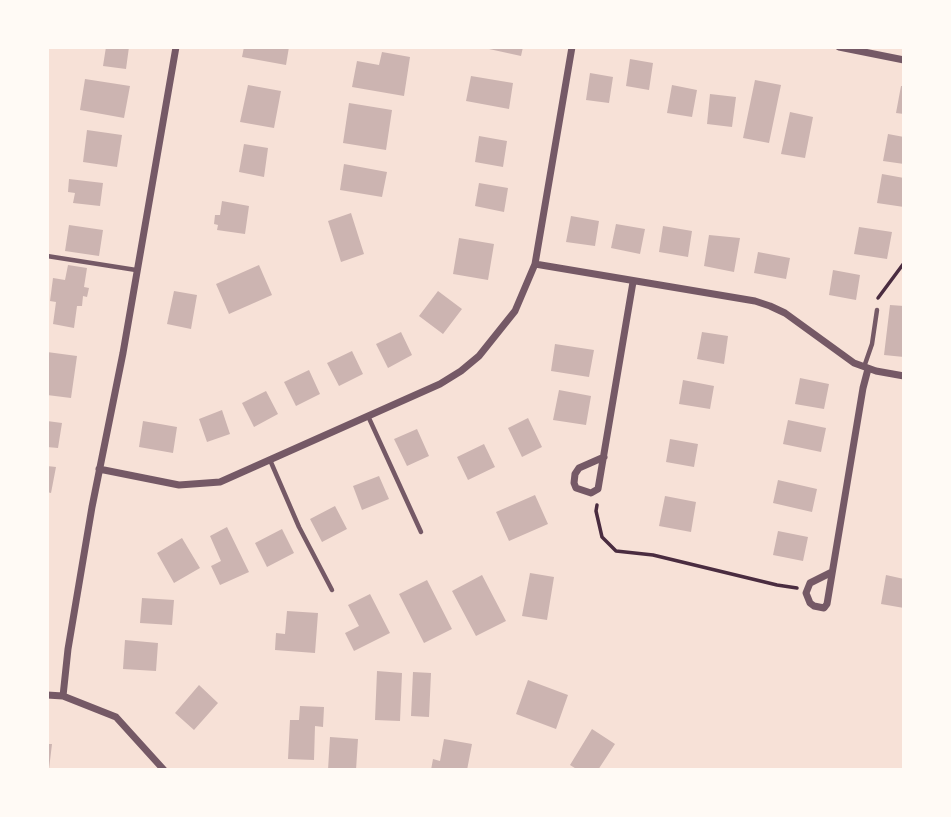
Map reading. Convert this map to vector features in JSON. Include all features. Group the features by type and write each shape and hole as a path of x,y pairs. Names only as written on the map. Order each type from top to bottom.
{"street":[{"path":"63,696 68,649 99,469 125,340 176,47"},
{"path":"99,469 160,482 193,485 220,482 440,384 478,356 515,311 535,264 572,47"},
{"path":"839,47 867,49 904,60"},
{"path":"535,264 770,306 785,313 840,355 866,368 904,376"},
{"path":"604,457 579,468 573,483 576,488 590,493 598,489 604,457 633,282"},
{"path":"832,572 810,583 807,588 810,603 814,606 824,608 827,604 866,368"},
{"path":"47,695 63,696 116,717 164,770"}],"lane":[{"path":"47,256 136,270"},
{"path":"866,368 877,310"},
{"path":"367,416 421,532"},
{"path":"270,460 299,527 332,590"}],"path":[{"path":"877,310 878,298 904,263"},
{"path":"598,489 598,524 602,537 615,551 653,555 777,585 807,588"}],"building":[{"path":"106,47 129,47 126,69 103,66"},
{"path":"244,47 289,47 286,65 242,57"},
{"path":"480,47 523,47 521,56"},
{"path":"382,52 410,57 404,96 352,87 357,61 379,65"},
{"path":"630,59 653,63 649,90 626,86"},
{"path":"590,73 613,77 609,103 586,100"},
{"path":"471,76 513,83 509,109 466,101"},
{"path":"85,79 130,86 124,118 80,110"},
{"path":"755,80 781,85 769,143 743,138"},
{"path":"248,85 281,91 274,128 240,122"},
{"path":"672,85 697,90 692,117 667,113"},
{"path":"901,86 904,86 904,114 896,113"},
{"path":"710,94 736,97 732,127 707,124"},
{"path":"349,103 392,110 386,150 343,143"},
{"path":"790,112 813,117 805,158 781,154"},
{"path":"87,130 122,135 117,167 83,162"},
{"path":"888,134 904,137 904,164 883,161"},
{"path":"479,136 507,141 503,167 475,162"},
{"path":"244,144 268,148 264,177 239,172"},
{"path":"344,164 387,172 382,197 340,190"},
{"path":"882,174 904,178 904,207 877,203"},
{"path":"69,179 103,183 100,206 73,203 75,193 68,192"},
{"path":"479,183 508,188 504,212 475,206"},
{"path":"222,201 249,206 245,234 217,230 218,225 214,224 215,215 220,215"},
{"path":"351,213 364,254 341,262 328,221"},
{"path":"571,216 599,221 595,246 566,242"},
{"path":"616,224 645,229 640,254 611,248"},
{"path":"69,225 103,230 99,256 65,251"},
{"path":"663,226 692,231 688,257 659,252"},
{"path":"859,227 892,232 887,259 854,254"},
{"path":"709,235 740,238 734,272 704,266"},
{"path":"459,238 494,244 488,280 453,274"},
{"path":"758,252 790,258 786,279 754,273"},
{"path":"68,265 87,268 84,287 89,288 87,297 83,296 82,306 77,306 74,328 53,324 56,302 50,301 53,278 65,280"},
{"path":"259,265 272,295 229,314 216,284"},
{"path":"833,270 860,275 856,300 829,295"},
{"path":"174,291 197,295 191,329 167,324"},
{"path":"438,291 462,309 443,334 419,316"},
{"path":"890,305 904,306 904,357 884,355"},
{"path":"401,332 412,355 388,368 376,344"},
{"path":"702,332 728,336 724,364 697,359"},
{"path":"555,344 594,350 589,377 551,371"},
{"path":"352,351 363,374 339,386 327,363"},
{"path":"47,352 77,356 71,398 47,395"},
{"path":"309,370 320,394 296,406 284,382"},
{"path":"800,378 829,384 824,409 795,404"},
{"path":"683,380 714,386 710,409 679,404"},
{"path":"559,390 591,396 586,425 553,420"},
{"path":"266,391 278,414 254,427 242,403"},
{"path":"222,410 230,434 207,442 199,419"},
{"path":"528,418 542,447 522,457 508,428"},
{"path":"788,420 826,428 821,452 783,444"},
{"path":"47,421 62,423 58,448 47,447"},
{"path":"143,421 177,427 173,453 139,447"},
{"path":"417,429 429,456 407,466 394,439"},
{"path":"670,439 698,444 694,467 666,462"},
{"path":"484,444 495,467 468,480 457,457"},
{"path":"47,466 56,467 51,493 47,492"},
{"path":"379,476 389,499 362,510 353,486"},
{"path":"778,480 817,489 812,512 773,503"},
{"path":"535,495 548,524 509,541 496,512"},
{"path":"665,496 696,502 691,532 659,526"},
{"path":"335,506 347,529 322,542 310,519"},
{"path":"227,527 249,572 220,585 211,566 221,561 210,536"},
{"path":"282,529 294,553 267,567 255,543"},
{"path":"778,531 808,537 803,561 773,555"},
{"path":"182,538 200,568 174,583 157,553"},
{"path":"530,573 554,577 547,620 522,616"},
{"path":"482,575 506,621 476,636 452,591"},
{"path":"886,575 904,579 904,608 881,604"},
{"path":"427,580 452,629 424,643 399,594"},
{"path":"370,594 390,633 354,651 345,633 359,626 348,605"},
{"path":"142,598 174,600 172,625 140,623"},
{"path":"287,611 318,613 315,653 275,650 276,633 285,634"},
{"path":"125,640 158,643 156,671 123,669"},
{"path":"377,671 402,673 400,721 375,720"},
{"path":"413,672 431,673 429,717 411,716"},
{"path":"528,680 568,695 556,729 516,714"},
{"path":"199,685 218,703 194,730 175,713"},
{"path":"300,706 324,707 323,727 315,726 314,760 288,759 290,720 299,720"},
{"path":"592,729 615,744 598,770 578,770 570,765"},
{"path":"330,737 358,739 356,770 328,770"},
{"path":"444,739 472,744 467,770 431,770 433,759 440,761"},
{"path":"47,744 52,744 49,769 47,769"}]}
